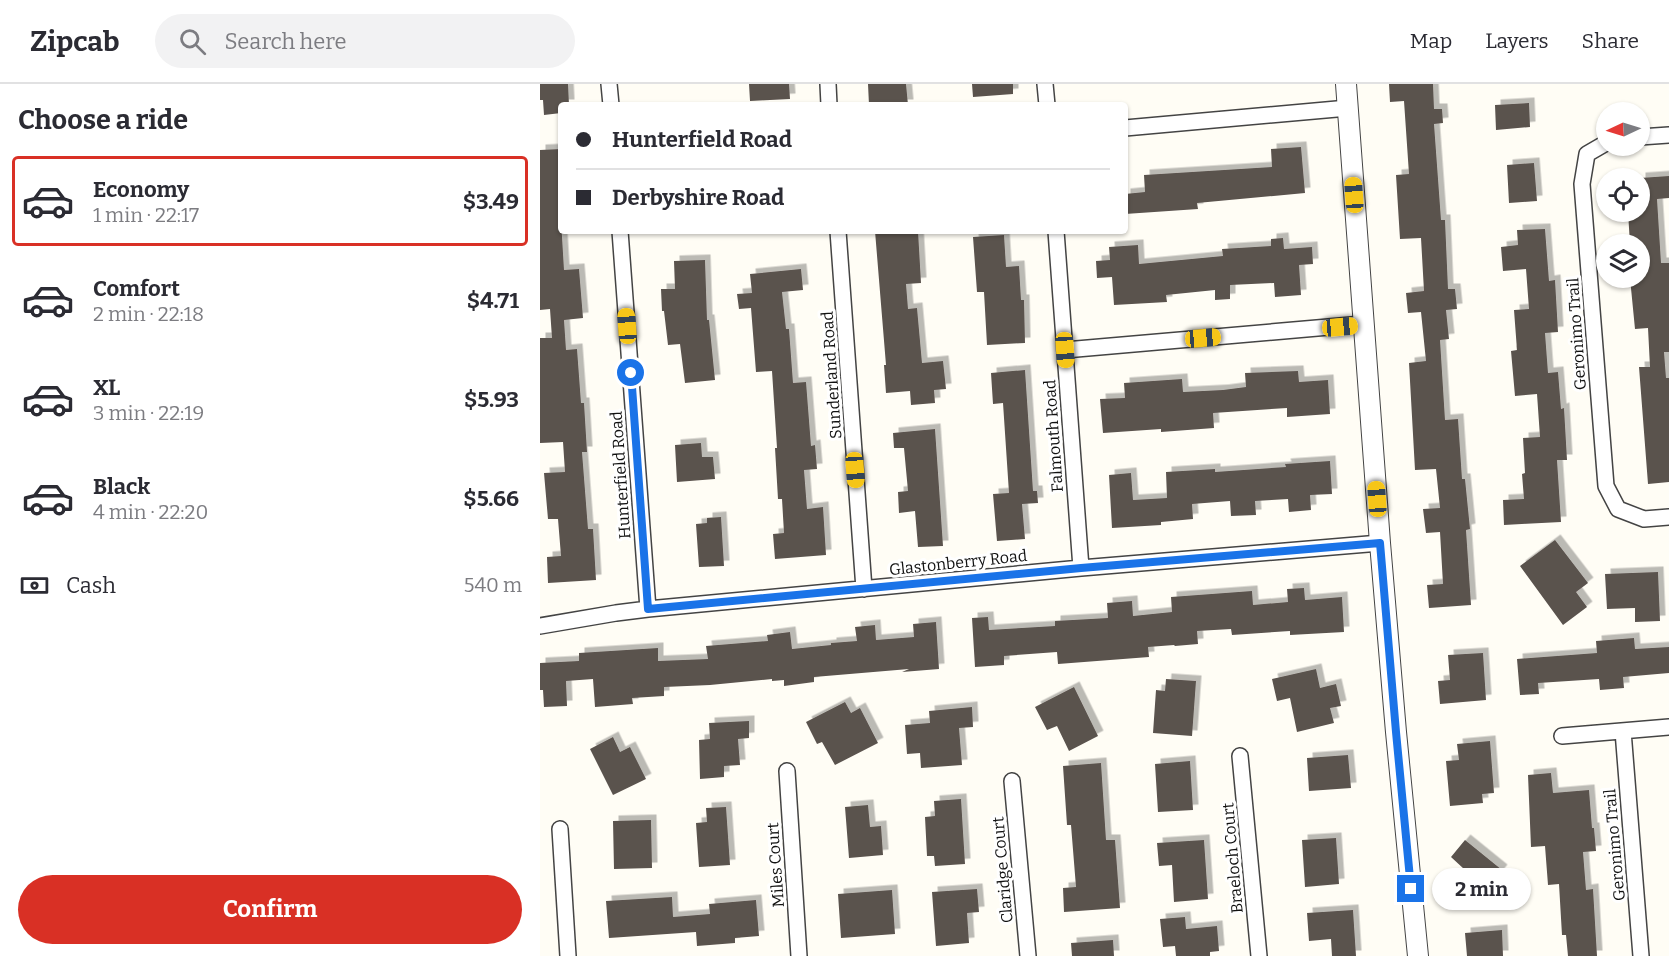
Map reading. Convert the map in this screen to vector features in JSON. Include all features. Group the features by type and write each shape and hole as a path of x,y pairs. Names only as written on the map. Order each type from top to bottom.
{"street":[{"path":"609,84 611,102"},
{"path":"828,84 830,102"},
{"path":"1045,84 1047,102"},
{"path":"1346,84 1380,543 1418,956"},
{"path":"1128,128 1348,108"},
{"path":"1650,136 1669,135"},
{"name":"Geronimo Trail","path":"1596,149 1587,154 1582,184 1606,486 1618,509 1644,519 1669,517"},
{"name":"Hunterfield Road","path":"620,234 648,609"},
{"name":"Sunderland Road","path":"838,234 864,589"},
{"name":"Falmouth Road","path":"1056,234 1081,568"},
{"path":"1065,350 1363,324"},
{"name":"Glastonberry Road","path":"540,626 648,609 1081,568 1380,543"},
{"path":"1562,736 1669,727"},
{"name":"Geronimo Trail","path":"1623,731 1641,956"},
{"name":"Braeloch Court","path":"1240,756 1259,956"},
{"name":"Miles Court","path":"787,771 799,956"},
{"name":"Claridge Court","path":"1012,781 1028,956"},
{"path":"560,829 568,956"}],"building":[{"path":"540,84 568,84 569,102 558,102 558,113 544,115 543,100 540,100"},
{"path":"749,84 789,84 790,99 750,101"},
{"path":"868,84 906,84 908,102 869,102"},
{"path":"972,84 1013,84 1013,94 973,97"},
{"path":"1389,84 1433,84 1434,109 1442,109 1443,123 1434,124 1441,220 1445,220 1448,289 1455,289 1457,309 1446,310 1449,339 1440,340 1445,420 1458,419 1462,479 1465,479 1470,529 1466,530 1471,605 1429,608 1427,585 1443,584 1440,532 1426,533 1423,509 1440,508 1436,469 1415,470 1409,363 1426,361 1421,312 1408,313 1406,293 1424,291 1421,238 1400,239 1396,175 1409,174 1404,101 1390,102"},
{"path":"1529,103 1530,127 1496,130 1495,105"},
{"path":"1301,147 1305,193 1197,203 1198,209 1128,214 1128,194 1145,192 1144,175 1272,167 1271,149"},
{"path":"558,149 558,234 562,234 564,270 579,269 583,318 564,320 566,350 577,349 581,403 584,403 587,452 582,452 588,529 593,529 596,580 548,583 547,557 561,556 558,519 548,519 544,473 565,472 563,442 540,443 540,338 552,338 550,309 540,310 540,150"},
{"path":"1534,163 1537,201 1509,203 1507,165"},
{"path":"1669,176 1669,198 1657,199 1661,263 1669,263 1669,352 1664,352 1666,378 1669,378 1669,482 1648,484 1639,367 1650,367 1648,328 1635,329 1631,288 1650,288 1650,234 1629,234 1629,222 1650,222 1650,177"},
{"path":"1545,229 1549,281 1555,280 1558,332 1545,333 1548,373 1558,372 1561,409 1564,408 1567,460 1557,460 1561,522 1504,525 1503,500 1524,499 1523,438 1540,437 1537,394 1515,396 1511,351 1517,350 1514,310 1529,309 1526,269 1503,271 1501,247 1518,245 1517,230"},
{"path":"875,234 918,234 921,283 906,284 908,309 917,308 922,363 943,361 946,389 934,390 935,403 911,405 910,391 886,393 884,365 886,365"},
{"path":"1004,235 1006,267 1019,266 1021,300 1024,300 1025,343 987,345 984,292 977,292 973,237"},
{"path":"1283,238 1284,249 1312,247 1313,264 1299,265 1301,295 1275,297 1274,283 1230,285 1230,299 1215,300 1215,290 1166,295 1167,302 1114,305 1112,277 1097,278 1096,261 1110,260 1109,247 1138,245 1139,264 1223,256 1222,249 1271,246 1271,239"},
{"path":"705,260 707,320 709,320 715,380 685,383 680,344 668,345 661,289 675,289 674,261"},
{"path":"801,269 803,290 782,292 786,329 789,329 793,383 806,382 811,446 815,445 817,469 804,470 807,509 823,507 826,555 775,559 773,534 784,533 782,499 778,499 772,371 756,372 751,308 739,309 737,294 752,293 750,274"},
{"path":"1025,370 1033,491 1037,491 1038,503 1022,504 1025,539 997,541 993,494 1009,493 1003,403 993,404 991,373"},
{"path":"1298,371 1299,382 1328,380 1330,414 1287,417 1287,408 1213,413 1214,428 1103,433 1100,399 1125,398 1124,383 1182,379 1183,392 1223,390 1246,387 1245,373"},
{"path":"935,429 943,546 918,547 915,511 899,513 898,492 908,491 904,448 894,448 893,433"},
{"path":"701,443 702,457 713,457 715,479 677,482 675,445"},
{"path":"1330,461 1332,494 1310,495 1311,510 1289,512 1288,499 1255,501 1256,515 1231,516 1230,501 1192,504 1193,519 1161,522 1161,525 1112,528 1109,475 1131,473 1133,500 1167,498 1166,472 1215,469 1215,472"},
{"path":"721,517 724,566 699,567 696,524 707,523 707,518"},
{"path":"1555,540 1588,583 1576,592 1587,607 1563,625 1520,566"},
{"path":"1658,572 1660,621 1635,622 1635,608 1607,609 1605,574"},
{"path":"1304,588 1305,600 1342,597 1344,632 1290,635 1290,631 1232,635 1231,629 1197,631 1198,644 1148,647 1149,657 1058,664 1057,652 1004,656 1004,665 975,667 972,618 988,617 989,630 1055,626 1055,621 1108,618 1107,603 1132,601 1133,616 1172,612 1171,597 1252,591 1253,605 1288,602 1287,589"},
{"path":"936,622 939,669 902,672 909,669 814,677 814,682 784,686 784,680 772,681 772,679 664,687 664,696 632,698 633,704 595,707 593,679 566,681 567,706 544,707 543,690 540,690 540,663 579,661 579,653 658,648 658,661 708,659 706,646 768,641 767,635 790,632 792,649 857,641 855,627 875,625 876,640 914,637 913,624"},
{"path":"1634,638 1635,649 1669,647 1669,673 1623,677 1624,688 1600,690 1599,679 1538,683 1539,694 1520,695 1517,659 1597,653 1596,641"},
{"path":"1483,653 1486,700 1440,704 1438,681 1450,680 1448,655"},
{"path":"1316,669 1320,688 1336,684 1341,706 1330,708 1334,723 1297,732 1290,698 1277,701 1272,679"},
{"path":"1166,679 1196,681 1192,736 1153,733 1156,690 1165,691"},
{"path":"1074,687 1098,736 1069,751 1057,726 1047,730 1035,707"},
{"path":"845,702 851,713 860,708 878,743 835,765 822,742 817,744 806,722"},
{"path":"972,707 973,727 959,728 962,765 921,768 920,753 907,754 905,725 930,723 929,711"},
{"path":"749,721 749,738 738,739 740,765 724,766 724,777 700,779 699,740 710,739 709,723"},
{"path":"613,737 620,752 630,747 646,779 613,795 590,749"},
{"path":"1490,741 1494,793 1482,794 1483,803 1450,806 1446,761 1459,760 1457,744"},
{"path":"1348,755 1351,788 1309,791 1307,758"},
{"path":"1190,761 1193,810 1158,812 1155,764"},
{"path":"1101,763 1106,840 1115,840 1120,908 1064,912 1063,888 1076,887 1071,825 1067,825 1063,766"},
{"path":"1551,773 1553,793 1589,790 1596,851 1583,852 1586,890 1593,889 1597,956 1568,956 1566,935 1562,935 1559,884 1548,885 1545,846 1531,847 1528,775"},
{"path":"961,799 965,864 935,866 934,856 927,856 925,817 935,816 934,801"},
{"path":"868,805 870,827 881,826 883,855 849,858 845,807"},
{"path":"726,807 730,865 699,867 696,823 707,822 706,808"},
{"path":"651,820 652,868 614,869 613,821"},
{"path":"1336,838 1339,884 1305,887 1302,840"},
{"path":"1204,840 1208,899 1174,902 1172,865 1159,866 1157,843"},
{"path":"1465,840 1502,870 1477,900 1454,881 1464,869 1451,857"},
{"path":"977,889 979,912 967,913 969,943 936,946 932,892"},
{"path":"892,890 895,934 841,938 838,894"},
{"path":"672,897 673,917 710,914 709,904 756,900 759,936 735,938 735,943 697,946 696,932 609,938 606,901"},
{"path":"1353,910 1356,956 1332,956 1331,939 1309,941 1307,913"},
{"path":"1185,917 1186,929 1217,926 1219,951 1210,952 1210,956 1176,956 1175,946 1163,947 1160,919"},
{"path":"1502,930 1503,956 1467,956 1465,933"},
{"path":"1113,940 1114,956 1072,956 1071,943"}],"route":[{"path":"631,373 648,609 1081,568 1380,543 1411,889"}]}
